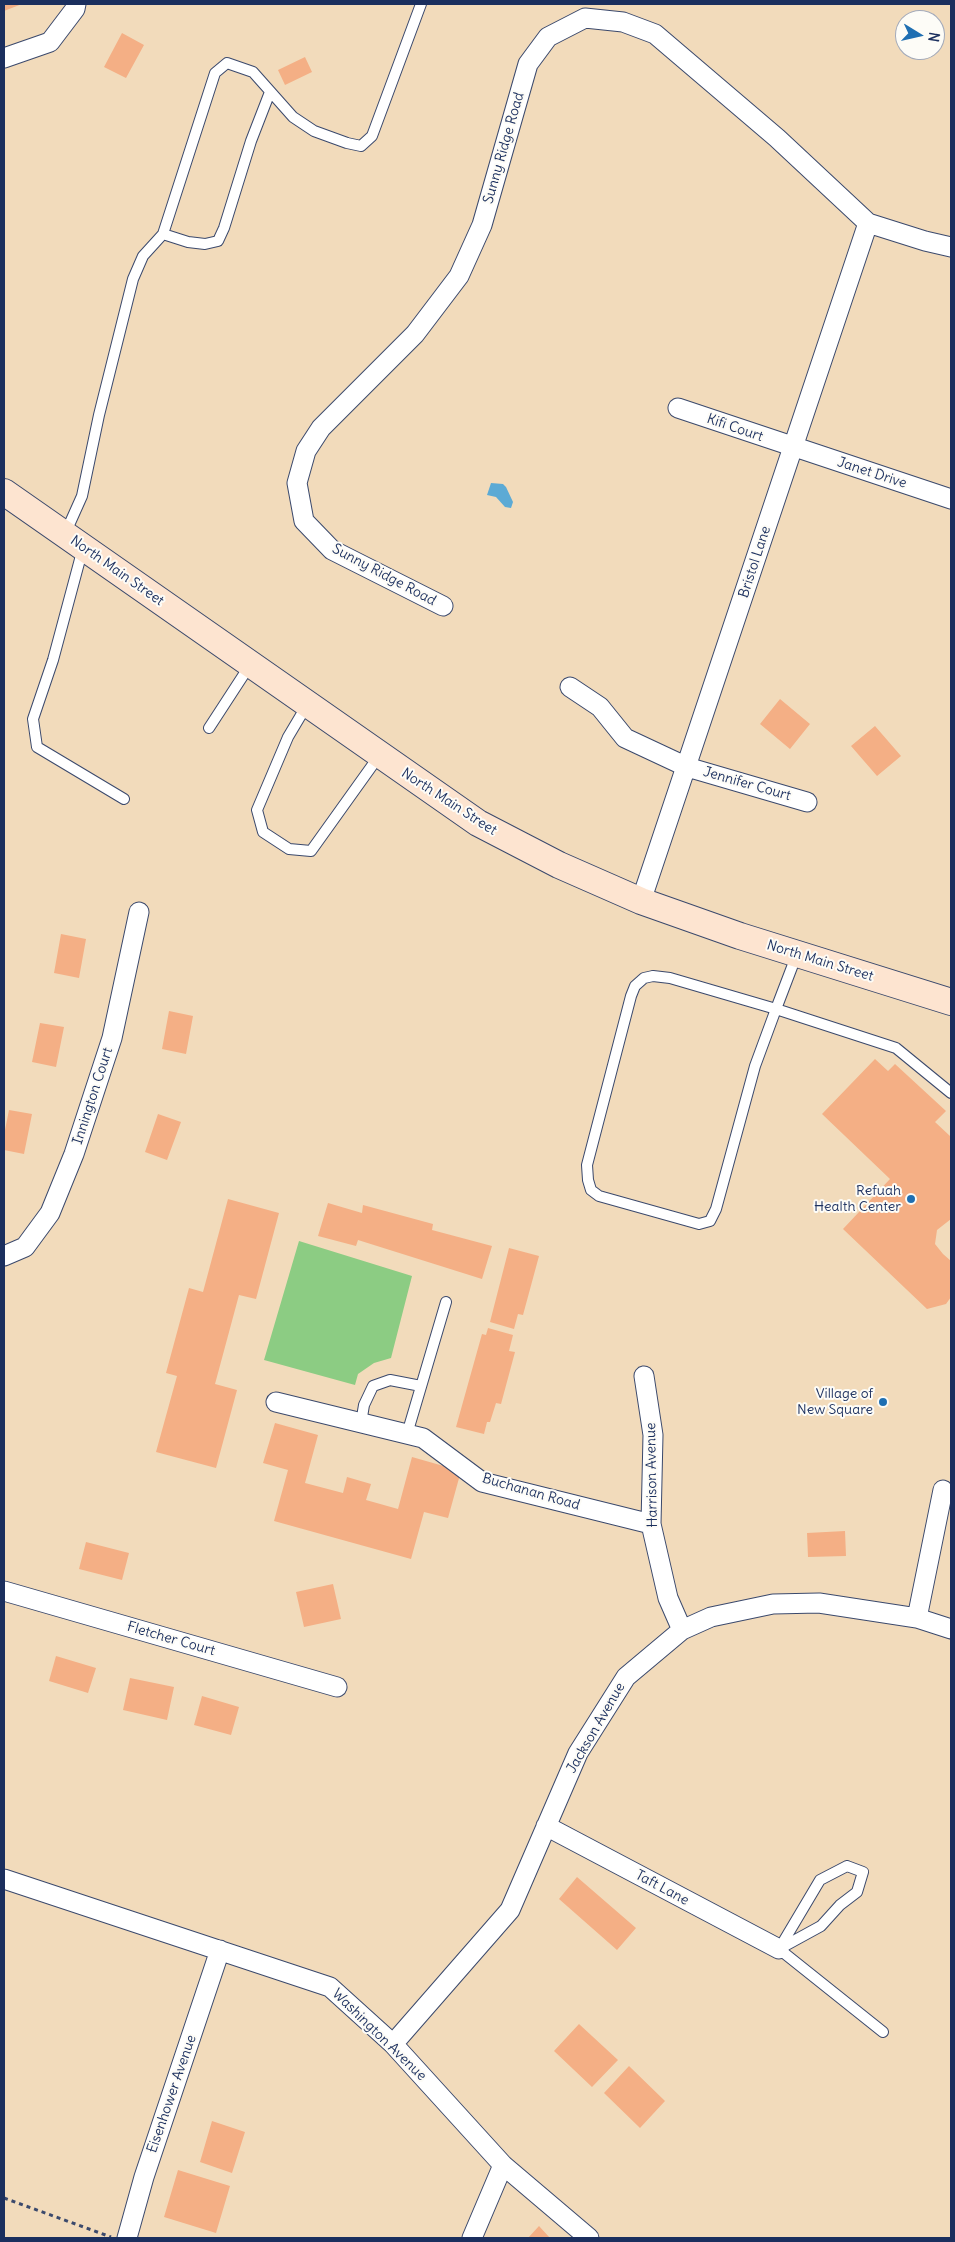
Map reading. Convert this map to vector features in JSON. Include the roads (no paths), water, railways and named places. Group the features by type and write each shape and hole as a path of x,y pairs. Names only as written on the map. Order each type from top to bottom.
{"main road":[{"name":"North Main Street","path":"4,492 478,824 559,865 641,901 797,954 951,1002"}],"street":[{"path":"4,58 50,42 76,4"},
{"name":"Sunny Ridge Road","path":"443,606 332,550 304,521 297,484 306,451 321,428 415,334 459,276 482,225 528,64 548,37 585,18 623,22 655,34 777,138 868,223 924,241 951,247"},
{"name":"Bristol Lane","path":"641,901 868,223"},
{"name":"Kifi Court","path":"678,408 793,448"},
{"name":"Janet Drive","path":"793,448 951,499"},
{"name":"Jennifer Court","path":"570,687 600,707 625,738 687,767 807,802"},
{"name":"Innington Court","path":"4,1256 25,1247 50,1213 74,1154 112,1038 139,912"},
{"name":"Harrison Avenue","path":"644,1376 654,1435 650,1524 668,1598 682,1630"},
{"name":"Buchanan Road","path":"276,1402 423,1438 482,1482 650,1524"},
{"path":"917,1618 943,1490"},
{"name":"Fletcher Court","path":"4,1591 337,1687"},
{"name":"Jackson Avenue","path":"393,2044 510,1910 578,1753 626,1676 682,1630 711,1617 773,1604 819,1603 917,1618 951,1629"},
{"name":"Taft Lane","path":"546,1826 779,1949"},
{"name":"Washington Avenue","path":"4,1879 330,1986 393,2044 504,2165 589,2238"},
{"name":"Eisenhower Avenue","path":"125,2238 220,1950"},
{"path":"472,2238 504,2165"}],"lane":[{"path":"124,799 37,747 33,719 53,660 82,496 99,415 133,279 143,256 164,234 215,73 226,64 253,72 293,117 314,131 346,143 362,146 372,136 421,4"},
{"path":"164,234 188,242 205,244 218,241 224,228 251,141 270,92"},
{"path":"209,728 250,665"},
{"path":"307,705 288,736 257,810 263,832 289,849 312,851 379,756"},
{"path":"797,954 776,1009 755,1066 716,1209 710,1221 699,1224 599,1196 591,1190 587,1165 635,986 644,978 654,976 670,978 776,1009 896,1048 951,1093"},
{"path":"407,1434 446,1302"},
{"path":"361,1423 364,1405 373,1386 390,1380 421,1386"},
{"path":"847,1866 863,1872 857,1892 840,1905 821,1926 779,1949 820,1880 847,1866"},
{"path":"779,1949 883,2032"}],"water":[{"path":"491,483 503,484 506,487 513,502 511,508 505,507 496,497 487,495"}],"place":[{"name":"Refuah Health Center","path":"911,1199"},
{"name":"Village of New Square","path":"883,1402"}]}
